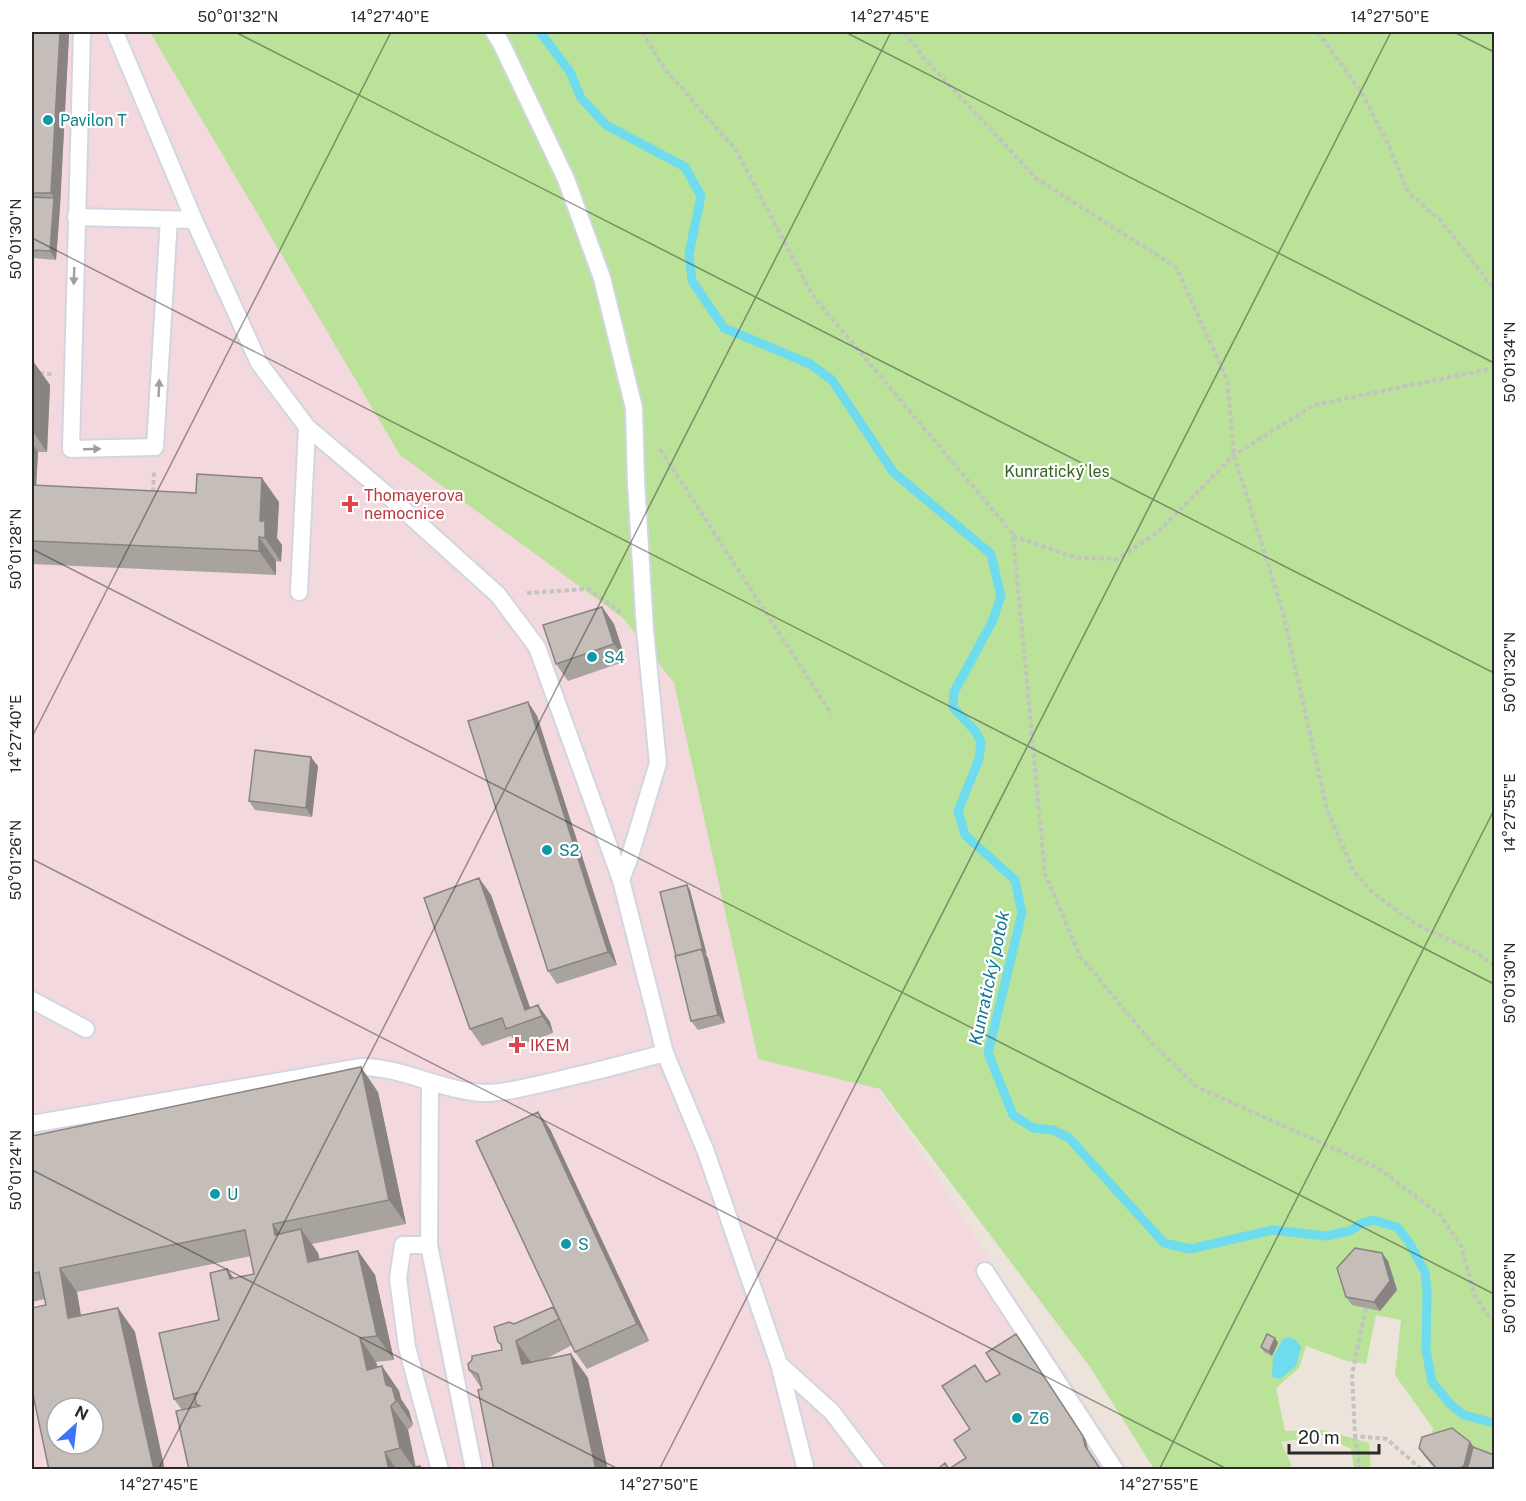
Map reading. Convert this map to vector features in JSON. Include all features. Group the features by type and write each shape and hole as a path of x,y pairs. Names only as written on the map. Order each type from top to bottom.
{"lane":[{"path":"82,32 70,449 155,447 169,219"},
{"path":"115,32 194,220 259,363 307,427 385,493 498,595 537,647 621,880 665,1053 706,1152 779,1364 806,1470"},
{"path":"494,32 566,179 602,278 634,408 645,630 658,763 621,880"},
{"path":"76,217 194,220"},
{"path":"299,592 307,427"},
{"path":"32,1000 86,1029"},
{"path":"32,1124 361,1067 379,1067 430,1082 473,1091 507,1091 611,1068 665,1053"},
{"path":"430,1082 429,1245 474,1470"},
{"path":"429,1245 403,1245 398,1278 407,1347 440,1470"},
{"path":"984,1272 1115,1470"},
{"path":"779,1364 832,1412 876,1470"}],"path":[{"path":"642,32 664,68 736,150 813,296 1014,536 1077,558 1117,559 1158,532 1234,455 1314,405 1494,368"},
{"path":"905,32 923,57 1037,179 1176,267 1227,379 1234,455 1282,609 1327,810 1354,872 1373,893 1418,925 1476,952 1494,966"},
{"path":"1318,32 1362,93 1388,142 1408,192 1442,222 1494,289"},
{"path":"155,447 152,492 163,493"},
{"path":"659,447 832,716"},
{"path":"1014,536 1045,874 1080,956 1151,1042 1197,1087 1380,1169 1441,1216 1461,1246 1475,1296 1494,1321"},
{"path":"498,595 589,589 645,630"},
{"path":"1360,1470 1352,1374 1366,1308"},
{"path":"1356,1436 1388,1439 1422,1470"}],"shaded area":[{"path":"32,32 501,32 863,1066 1128,1469 32,1469"}],"green space":[{"name":"Kunratický les","path":"150,32 1494,32 1494,1458 1428,1446 1433,1428 1395,1375 1401,1320 1376,1315 1366,1364 1347,1361 1306,1346 1299,1368 1276,1388 1285,1431 1324,1430 1369,1443 1371,1469 1354,1469 1351,1449 1322,1435 1281,1442 1293,1469 1154,1469 1090,1367 880,1089 758,1059 674,683 624,619 400,455"}],"water":[{"path":"1288,1337 1296,1340 1301,1347 1296,1366 1280,1379 1272,1377 1273,1358 1282,1340"}],"building":[{"name":"Pavilon T","path":"32,32 60,32 51,193 32,193"},
{"path":"32,197 54,198 50,251 32,250"},
{"path":"197,474 262,478 260,521 265,521 265,538 259,537 259,551 32,541 32,485 196,493"},
{"path":"602,607 614,644 556,664 543,625"},
{"name":"S2","path":"528,702 608,952 548,971 468,721"},
{"path":"255,750 311,757 306,808 249,801"},
{"path":"479,878 525,1010 538,1005 542,1016 506,1029 502,1018 470,1029 424,898"},
{"path":"687,885 703,950 676,956 660,892"},
{"path":"702,949 718,1015 691,1021 675,956"},
{"path":"361,1067 389,1200 273,1224 275,1235 301,1229 308,1262 358,1251 377,1336 360,1338 367,1370 382,1366 386,1385 392,1387 396,1401 391,1406 400,1448 385,1452 389,1470 189,1470 176,1411 200,1406 196,1404 197,1393 174,1399 159,1333 219,1320 210,1273 227,1269 230,1279 254,1274 245,1230 60,1268 68,1318 118,1308 154,1470 49,1470 46,1456 105,1456 105,1396 45,1396 45,1451 32,1390 32,1308 46,1305 39,1272 32,1274 32,1136"},
{"name":"S","path":"538,1112 637,1324 575,1352 476,1141"},
{"path":"1355,1248 1382,1253 1390,1281 1374,1302 1346,1297 1337,1268"},
{"path":"553,1307 559,1319 516,1341 522,1364 571,1354 596,1470 494,1470 478,1390 482,1389 478,1374 469,1370 468,1364 472,1356 502,1350 494,1327 509,1322 514,1324"},
{"name":"Z6","path":"1016,1334 1083,1436 1085,1446 1101,1470 936,1470 945,1463 949,1469 966,1458 954,1440 970,1429 942,1386 975,1365 986,1382 1000,1374 986,1353"},
{"path":"1267,1334 1275,1338 1269,1352 1261,1347"},
{"path":"1452,1428 1470,1442 1464,1466 1456,1470 1438,1470 1419,1448 1422,1437"},
{"path":"1473,1447 1494,1455 1494,1470 1467,1470"},
{"path":"420,1466 421,1470 402,1470"}],"waterway":[{"name":"Kunratický potok","path":"540,32 570,72 581,98 606,125 685,167 701,196 689,254 692,281 724,328 810,364 832,380 893,472 991,554 1001,596 992,622 954,692 953,707 975,731 981,742 979,759 958,811 965,835 1015,880 1022,913 988,1053 1013,1115 1033,1128 1053,1130 1069,1138 1164,1243 1190,1249 1273,1230 1325,1236 1350,1231 1362,1223 1373,1220 1397,1227 1409,1242 1425,1272 1426,1350 1432,1382 1451,1405 1464,1415 1494,1421"}],"place":[{"name":"Pavilon T","path":"48,120"},
{"name":"Thomayerova nemocnice","path":"350,504"},
{"name":"S4","path":"592,657"},
{"name":"S2","path":"547,850"},
{"name":"IKEM","path":"517,1045"},
{"name":"U","path":"215,1194"},
{"name":"S","path":"566,1244"},
{"name":"Z6","path":"1017,1418"}]}
